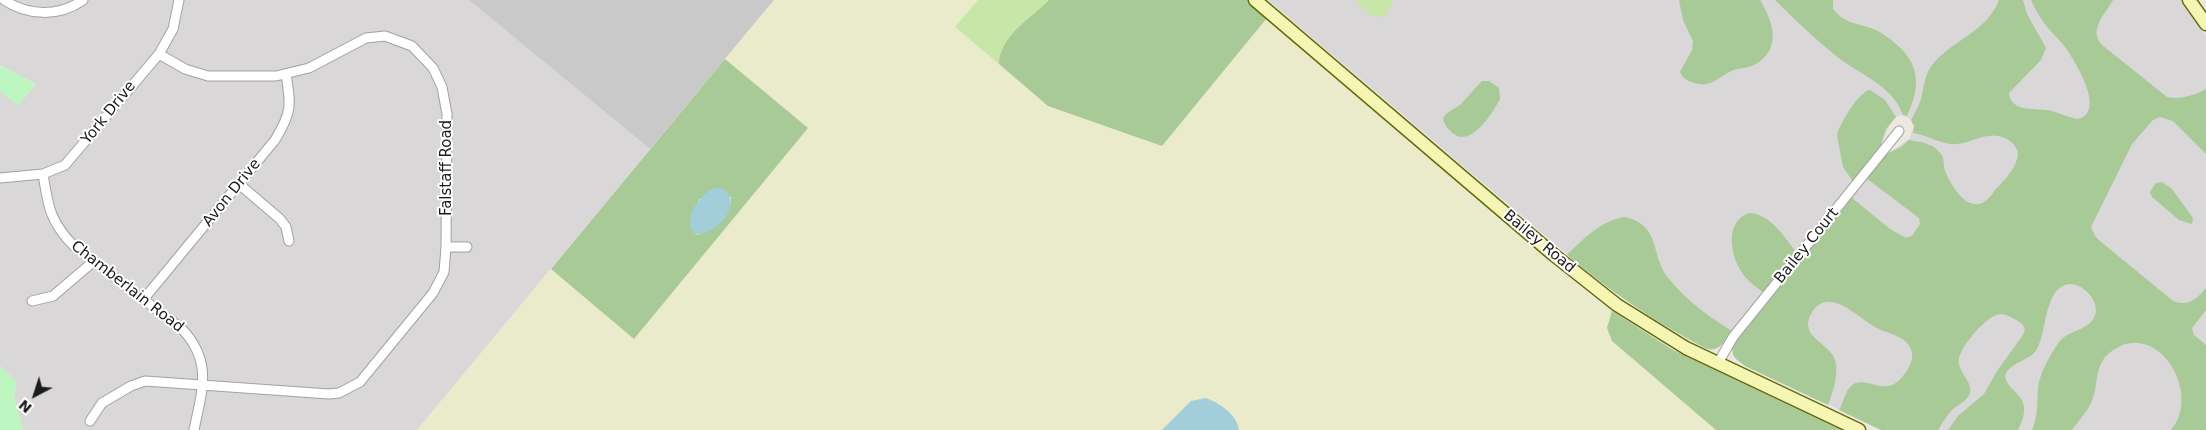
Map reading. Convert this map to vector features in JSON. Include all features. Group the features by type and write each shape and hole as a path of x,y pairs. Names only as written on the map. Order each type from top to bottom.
{"main road":[{"name":"Bailey Road","path":"1255,0 1592,287 1652,328 1718,363 1859,430"},
{"path":"2189,0 2206,24"}],"street":[{"path":"4,0 16,6 46,13 67,9 83,0"},
{"name":"York Drive","path":"0,178 43,174 65,165 73,158 159,54 173,29 179,0"},
{"name":"Falstaff Road","path":"90,421 102,403 131,386 145,381 329,394 351,388 360,382 433,294 444,272 446,247 447,114 442,87 426,59 412,46 403,41 385,36 377,36 354,43 309,68 286,74 265,76 208,76 185,70 159,54"},
{"name":"Avon Drive","path":"143,300 275,140 288,117 291,104 286,74"},
{"name":"Bailey Court","path":"1718,363 1733,337 1899,131"},
{"name":"Chamberlain Road","path":"43,174 49,210 54,221 68,240 182,329 191,339 200,356 203,368 203,384 194,430"},
{"path":"239,184 280,219 286,228 289,242"},
{"path":"446,247 467,247"},
{"path":"32,301 53,296 94,261"}],"shaded area":[{"path":"0,0 469,0 650,149 417,430 23,430 14,396 17,382 0,366 0,91 18,105 36,84 0,65"},
{"path":"469,0 774,0 650,149"},
{"path":"1268,0 2181,0 2206,35 2206,430 1881,430 1737,360 1733,355 1733,346 1883,157 1909,139 1914,126 1911,120 1905,116 1900,115 1891,121 1880,148 1722,344 1717,349 1711,350 1659,323 1595,278"}],"green space":[{"path":"774,0 978,0 956,27 1048,105 1271,13 1346,76 1341,83 1566,275 1604,306 1654,339 1763,430 417,430 551,269 634,338 808,128 725,59"},
{"path":"978,0 1049,0 1003,47 999,64 955,27"},
{"path":"1049,0 1255,0 1271,13 1162,146 1048,106 999,64 1005,44 1011,36"},
{"path":"1356,0 1393,0 1386,14 1382,17 1376,17 1366,11"},
{"path":"1679,0 1760,0 1769,17 1773,34 1769,51 1756,64 1734,70 1710,83 1698,84 1687,80 1680,72 1692,50 1693,41 1683,20"},
{"path":"1775,0 1833,0 1833,9 1842,18 1876,30 1896,44 1910,60 1916,77 1914,96 1907,116 1903,115 1891,95 1874,81 1835,55"},
{"path":"1999,0 2023,0 2027,14 2046,48 2041,60 2009,93 2014,104 2020,107 2052,111 2078,119 2086,114 2090,107 2086,86 2075,63 2062,43 2044,24 2031,0 2113,0 2097,28 2098,39 2102,45 2167,97 2187,96 2206,89 2206,154 2173,121 2160,117 2153,120 2132,144 2091,227 2095,236 2100,241 2173,301 2183,303 2192,301 2206,288 2206,310 2192,328 2194,335 2206,345 2206,430 2171,430 2180,414 2182,396 2178,378 2169,362 2157,350 2141,343 2125,344 2107,355 2103,360 2100,365 2095,392 2091,402 2072,430 2032,430 2036,415 2039,383 2049,358 2064,337 2091,322 2096,311 2092,297 2083,288 2072,284 2061,287 2055,293 2047,311 2037,349 2030,356 2008,370 2005,375 2007,382 2023,402 2023,418 2018,430 1948,430 1958,416 1984,394 1997,371 2023,335 2025,329 2022,324 2006,315 2000,314 1989,319 1976,332 1961,352 1959,363 1969,384 1970,393 1965,401 1951,411 1938,430 1881,430 1839,410 1849,388 1857,383 1863,382 1889,386 1896,383 1908,368 1912,355 1909,346 1903,339 1875,327 1843,306 1826,302 1818,306 1811,314 1808,322 1812,334 1832,354 1835,360 1836,377 1828,405 1747,367 1734,356 1732,350 1735,341 1851,197 1890,229 1906,238 1912,236 1920,224 1919,218 1866,178 1884,155 1901,147 1909,140 1934,147 1942,155 1945,171 1954,188 1963,198 1973,204 1979,204 1986,200 2010,173 2018,154 2017,149 2007,139 1992,135 1965,143 1950,144 1913,133 1914,126 1911,120 1919,104 1929,69 1949,49 1987,20"},
{"path":"725,59 808,128 634,339 551,269","holes":["731,197 731,204 721,222 710,230 697,235 691,223 699,199"]},
{"path":"0,65 36,84 18,106 0,91"},
{"path":"1482,81 1489,81 1499,88 1500,99 1487,119 1475,132 1461,137 1454,134 1444,123 1443,118 1447,113 1460,105"},
{"path":"1870,90 1885,100 1896,117 1886,129 1879,150 1854,183 1843,167 1837,135 1845,117 1855,102 1860,96"},
{"path":"2162,182 2172,189 2193,218 2192,224 2179,220 2152,197 2150,192 2156,183"},
{"path":"1749,213 1764,217 1776,227 1797,253 1764,293 1743,274 1737,264 1732,247 1733,230 1736,223 1741,217"},
{"path":"1624,217 1636,221 1650,234 1663,270 1676,287 1698,308 1732,331 1721,345 1714,349 1705,348 1668,328 1616,293 1567,255 1600,227 1608,222"},
{"path":"1612,311 1673,350 1841,430 1716,430 1612,341 1607,328"},
{"path":"0,366 17,382 14,396 23,430 0,430"}],"water":[{"path":"714,188 721,188 728,194 731,202 729,209 719,224 711,230 695,234 691,228 691,215 703,196"},
{"path":"1206,398 1222,406 1231,414 1238,424 1239,430 1162,430 1191,401"}]}
